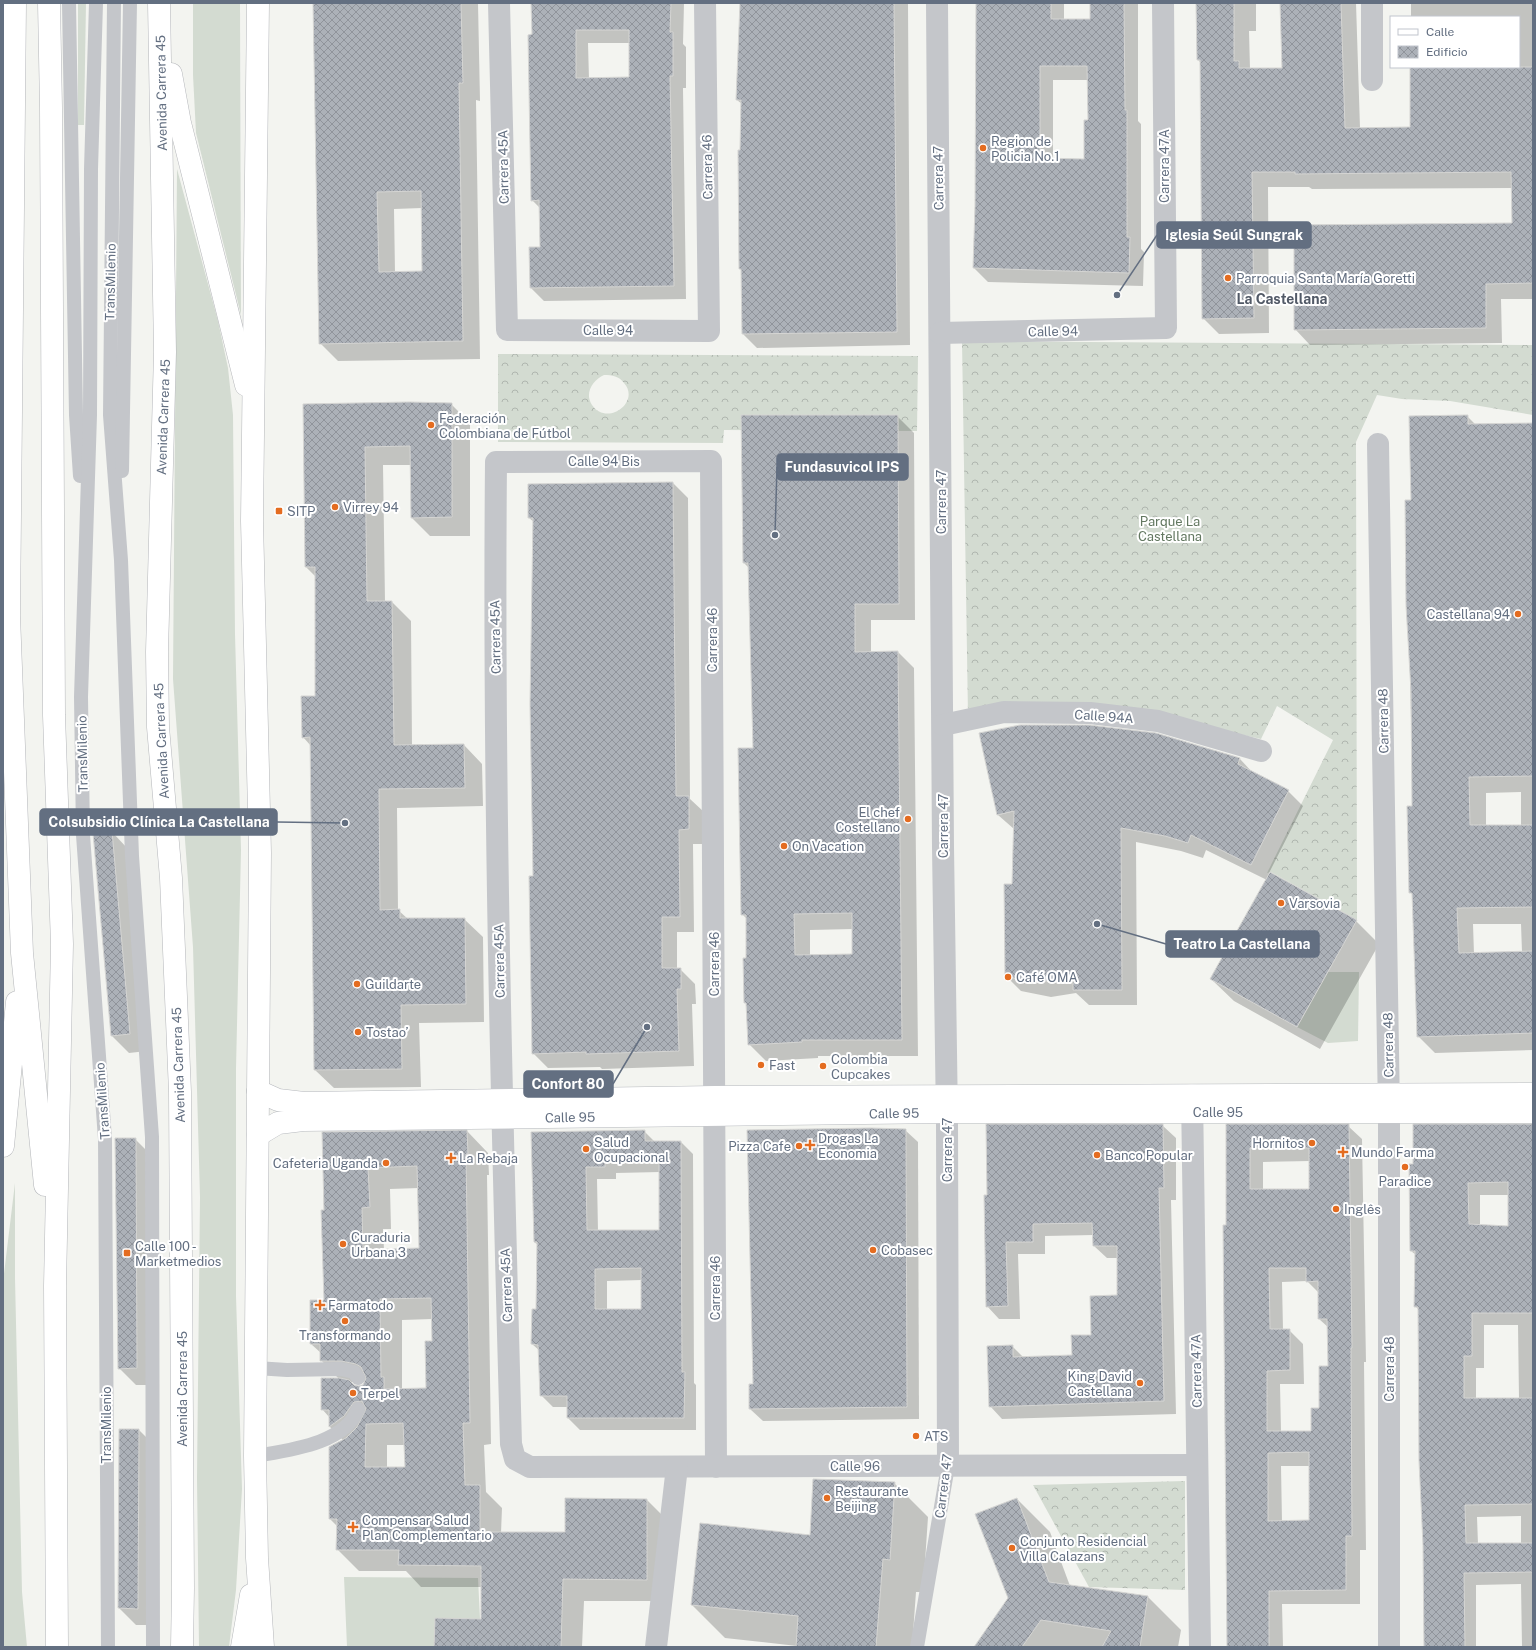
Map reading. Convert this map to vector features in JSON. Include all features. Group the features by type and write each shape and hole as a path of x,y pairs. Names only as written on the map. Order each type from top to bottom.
{"main road":[{"path":"15,3 9,616 22,953 55,1286"},
{"path":"49,3 51,108 54,715 62,944 55,1286 57,1647"},
{"path":"258,3 252,528 260,853 256,1368 257,1558 263,1647"},
{"path":"159,7 180,123 253,415"},
{"name":"Avenida Carrera 45","path":"159,7 165,352 157,667 158,727 170,878 180,1092 183,1588 182,1647"},
{"path":"3,1146 22,953"},
{"name":"Calle 95","path":"258,1091 278,1100 304,1103 502,1109"},
{"name":"Calle 95","path":"258,1135 278,1123 290,1121 502,1109 946,1104 1389,1103 1533,1094"},
{"name":"Calle 95","path":"1389,1103 1533,1112"},
{"path":"242,1647 257,1558"}],"street":[{"name":"Carrera 45A","path":"499,3 507,330"},
{"name":"Carrera 46","path":"705,3 709,331"},
{"name":"Carrera 47","path":"937,3 948,1466"},
{"name":"Carrera 47A","path":"1163,3 1166,328"},
{"path":"1372,3 1372,80"},
{"name":"Calle 94","path":"940,333 1166,328"},
{"name":"Calle 94","path":"507,330 709,331"},
{"name":"Carrera 48","path":"1378,444 1389,1103 1389,1647"},
{"name":"Carrera 46","path":"712,461 716,1467"},
{"name":"Calle 94 Bis","path":"496,462 712,461"},
{"name":"Carrera 45A","path":"496,462 495,596 502,1109 511,1444 515,1460"},
{"name":"Calle 94A","path":"942,725 1004,712 1090,713 1158,721 1261,751"},
{"name":"Carrera 47A","path":"1192,1103 1200,1647"},
{"name":"Calle 96","path":"515,1460 530,1467 1197,1465"},
{"path":"657,1647 677,1467"}],"lane":[{"name":"TransMilenio","path":"69,3 76,415 84,556"},
{"name":"TransMilenio","path":"96,3 91,169 90,415 84,556 81,697 82,835 105,1139 108,1647"},
{"name":"TransMilenio","path":"114,3 110,415 121,560 132,856 152,1138 153,1647"},
{"name":"TransMilenio","path":"121,560 130,3"},
{"path":"256,1368 287,1370 341,1369 354,1372 358,1378"},
{"path":"256,1456 288,1450 333,1436 345,1428 354,1418 358,1409"},
{"name":"Carrera 47","path":"917,1647 948,1466"}],"green space":[{"path":"78,3 86,3 84,125 78,125"},
{"path":"193,3 240,3 241,315 196,133 193,75"},
{"path":"177,169 218,321 228,368 233,415 235,634 241,850 236,1069 236,1296 242,1489 236,1590 229,1647 199,1647 197,1478 200,1197 193,947 173,679"},
{"name":"Parque La Castellana","path":"962,341 1533,345 1533,415 1450,401 1402,399 1377,395 1356,442 1357,920 1271,872 1267,873 1333,740 1277,706 1261,739 1119,707 968,715"},
{"path":"498,354 918,356 917,431 724,430 723,443 498,442","holes":["604,375 615,376 624,383 628,390 628,398 620,409 613,413 606,414 598,411 592,405 589,392 596,380"]},
{"path":"1328,972 1359,972 1358,1041 1328,1043 1297,1027"},
{"path":"15,1183 15,1278 22,1592 27,1647 4,1647 3,1636 3,1282"},
{"path":"1185,1481 1185,1590 1089,1587 1033,1485"},
{"path":"344,1577 478,1578 480,1619 435,1618 434,1647 347,1647"}],"building":[{"path":"313,3 461,3 463,83 459,83 463,341 319,344","holes":["421,191 422,271 379,272 377,192"]},
{"path":"531,3 671,3 670,32 673,32 673,76 670,76 674,286 530,288 529,247 540,247 539,200 531,201 528,35 532,34","holes":["576,30 629,30 629,77 576,78"]},
{"path":"740,3 894,3 897,332 742,334 741,269 739,269 738,150 740,150 741,100 736,100"},
{"path":"976,3 1051,3 1051,19 1090,19 1090,3 1124,3 1125,110 1127,110 1127,237 1130,237 1129,273 973,268 975,206","holes":["1040,66 1087,66 1088,120 1084,120 1084,159 1040,158"]},
{"path":"1196,3 1234,3 1234,61 1239,61 1239,68 1282,68 1280,3 1341,3 1345,128 1410,127 1410,68 1533,67 1533,283 1486,284 1486,328 1294,330 1294,225 1512,223 1511,172 1295,174 1295,172 1252,172 1254,318 1202,319 1200,60 1197,60"},
{"path":"409,402 452,403 452,517 411,518 410,446 365,447 367,601 392,601 394,745 464,744 465,788 379,789 380,910 400,909 400,918 465,918 466,1004 401,1005 402,1069 314,1070 310,737 302,738 301,696 315,696 315,567 305,567 303,404"},
{"path":"741,415 898,415 899,604 855,604 855,652 898,651 902,1040 802,1040 802,1042 748,1045 746,1003 744,1003 743,958 746,958 746,915 741,915 738,748 753,748 748,563 743,563","holes":["852,913 852,954 795,955 794,914"]},
{"path":"1468,415 1468,424 1533,423 1533,776 1469,777 1470,825 1533,825 1533,907 1457,908 1459,953 1533,951 1533,1033 1417,1037 1412,893 1409,893 1407,806 1412,806 1411,691 1406,605 1405,500 1411,500 1409,416"},
{"path":"673,482 676,796 689,796 689,829 679,830 680,917 662,917 662,968 681,968 681,989 677,989 679,1051 532,1054 529,876 533,876 530,704 533,518 528,518 528,484"},
{"path":"1020,725 1089,725 1156,733 1240,758 1238,764 1289,790 1251,865 1191,835 1188,843 1165,836 1121,828 1122,990 1073,990 1073,976 1036,983 1005,976 1004,884 1012,884 1014,811 997,815 979,733"},
{"path":"112,831 130,1034 111,1036 93,833"},
{"path":"1270,872 1357,920 1297,1027 1210,979"},
{"path":"986,1124 1163,1124 1164,1188 1159,1188 1164,1401 989,1407 987,1346 1013,1345 1013,1357 1072,1355 1071,1335 1091,1335 1090,1296 1117,1295 1117,1246 1093,1246 1092,1223 1033,1224 1033,1242 1006,1242 1008,1306 986,1307 984,1195 987,1195"},
{"path":"1226,1124 1349,1124 1352,1348 1352,1536 1346,1536 1346,1590 1269,1591 1269,1647 1227,1647 1223,1225 1226,1225","holes":["1250,1148 1309,1148 1309,1189 1250,1189","1269,1268 1306,1268 1306,1282 1318,1281 1318,1319 1327,1319 1328,1366 1319,1366 1319,1408 1311,1408 1311,1431 1267,1431 1267,1371 1290,1370 1290,1329 1270,1329","1309,1452 1309,1520 1268,1521 1268,1453"]},
{"path":"1413,1124 1533,1124 1533,1313 1472,1313 1472,1356 1464,1356 1464,1398 1533,1398 1533,1504 1465,1505 1466,1543 1533,1543 1533,1572 1464,1573 1465,1647 1424,1647 1423,1545 1419,1461 1418,1307 1414,1307 1415,1251 1410,1251 1409,1164 1413,1164","holes":["1508,1182 1508,1226 1469,1224 1468,1183"]},
{"path":"870,1128 906,1129 907,1407 749,1409 749,1384 753,1384 747,1130"},
{"path":"467,1130 468,1154 466,1154 470,1423 463,1423 465,1485 480,1485 480,1532 565,1532 565,1498 647,1499 647,1580 563,1579 561,1647 434,1647 435,1618 481,1619 481,1566 398,1565 399,1550 336,1550 337,1519 329,1519 329,1447 346,1438 357,1427 366,1409 362,1401 354,1402 344,1416 329,1427 329,1410 321,1410 321,1378 340,1378 349,1380 354,1385 358,1386 363,1385 366,1378 361,1367 356,1364 341,1361 320,1361 320,1344 310,1344 310,1300 324,1300 321,1210 324,1210 322,1132","holes":["417,1166 419,1248 363,1250 362,1208 370,1207 368,1168","431,1298 432,1341 425,1341 426,1388 384,1389 384,1377 381,1377 380,1299","403,1423 405,1467 365,1467 366,1424"]},
{"path":"645,1130 645,1141 681,1141 682,1372 685,1372 684,1418 567,1418 567,1396 540,1396 538,1345 531,1344 532,1309 536,1309 537,1242 534,1242 531,1132","holes":["659,1160 659,1230 587,1230 586,1167 605,1167 605,1161","641,1268 641,1309 595,1309 595,1269"]},
{"name":"Calle 100 - Marketmedios","path":"115,1138 136,1138 137,1368 118,1369"},
{"path":"119,1429 139,1429 138,1609 118,1608"},
{"path":"813,1479 895,1482 890,1560 883,1559 876,1647 796,1647 798,1616 691,1605 700,1523 810,1535"},
{"name":"Conjunto Residencial Villa Calazans","path":"1017,1498 1049,1582 1148,1596 1140,1647 1102,1647 1111,1631 1041,1620 1022,1647 974,1647 1008,1598 975,1514"}],"place":[{"name":"Region de Policia No.1","path":"983,148"},
{"name":"Parroquia Santa María Goretti","path":"1228,278"},
{"name":"Iglesia Seúl Sungrak","path":"1117,295"},
{"name":"Federación Colombiana de Fútbol","path":"431,425"},
{"name":"Virrey 94","path":"335,507"},
{"name":"SITP","path":"279,511"},
{"name":"Fundasuvicol IPS","path":"775,535"},
{"name":"Castellana 94","path":"1518,614"},
{"name":"El chef Costellano","path":"908,819"},
{"name":"Colsubsidio Clínica La Castellana","path":"345,823"},
{"name":"On Vacation","path":"784,846"},
{"name":"Varsovia","path":"1281,903"},
{"name":"Teatro La Castellana","path":"1097,924"},
{"name":"Café OMA","path":"1008,977"},
{"name":"Guildarte","path":"357,984"},
{"name":"Confort 80","path":"647,1027"},
{"name":"Tostao’","path":"358,1032"},
{"name":"Fast","path":"761,1065"},
{"name":"Colombia Cupcakes","path":"823,1066"},
{"name":"Hornitos","path":"1312,1143"},
{"name":"Drogas La Economia","path":"810,1145"},
{"name":"Pizza Cafe","path":"799,1146"},
{"name":"Salud Ocupacional","path":"586,1149"},
{"name":"Mundo Farma","path":"1343,1152"},
{"name":"Banco Popular","path":"1097,1155"},
{"name":"La Rebaja","path":"451,1158"},
{"name":"Cafeteria Uganda","path":"386,1163"},
{"name":"Paradice","path":"1405,1167"},
{"name":"Inglês","path":"1336,1209"},
{"name":"Curaduria Urbana 3","path":"343,1244"},
{"name":"Cobasec","path":"873,1250"},
{"name":"Calle 100 - Marketmedios","path":"127,1253"},
{"name":"Farmatodo","path":"320,1305"},
{"name":"Transformando","path":"345,1321"},
{"name":"King David Castellana","path":"1140,1383"},
{"name":"Terpel","path":"353,1393"},
{"name":"ATS","path":"916,1436"},
{"name":"Restaurante Beijing","path":"827,1498"},
{"name":"Compensar Salud Plan Complementario","path":"353,1527"},
{"name":"Conjunto Residencial Villa Calazans","path":"1012,1548"}],"district":[{"name":"La Castellana","path":"1282,299"}]}
